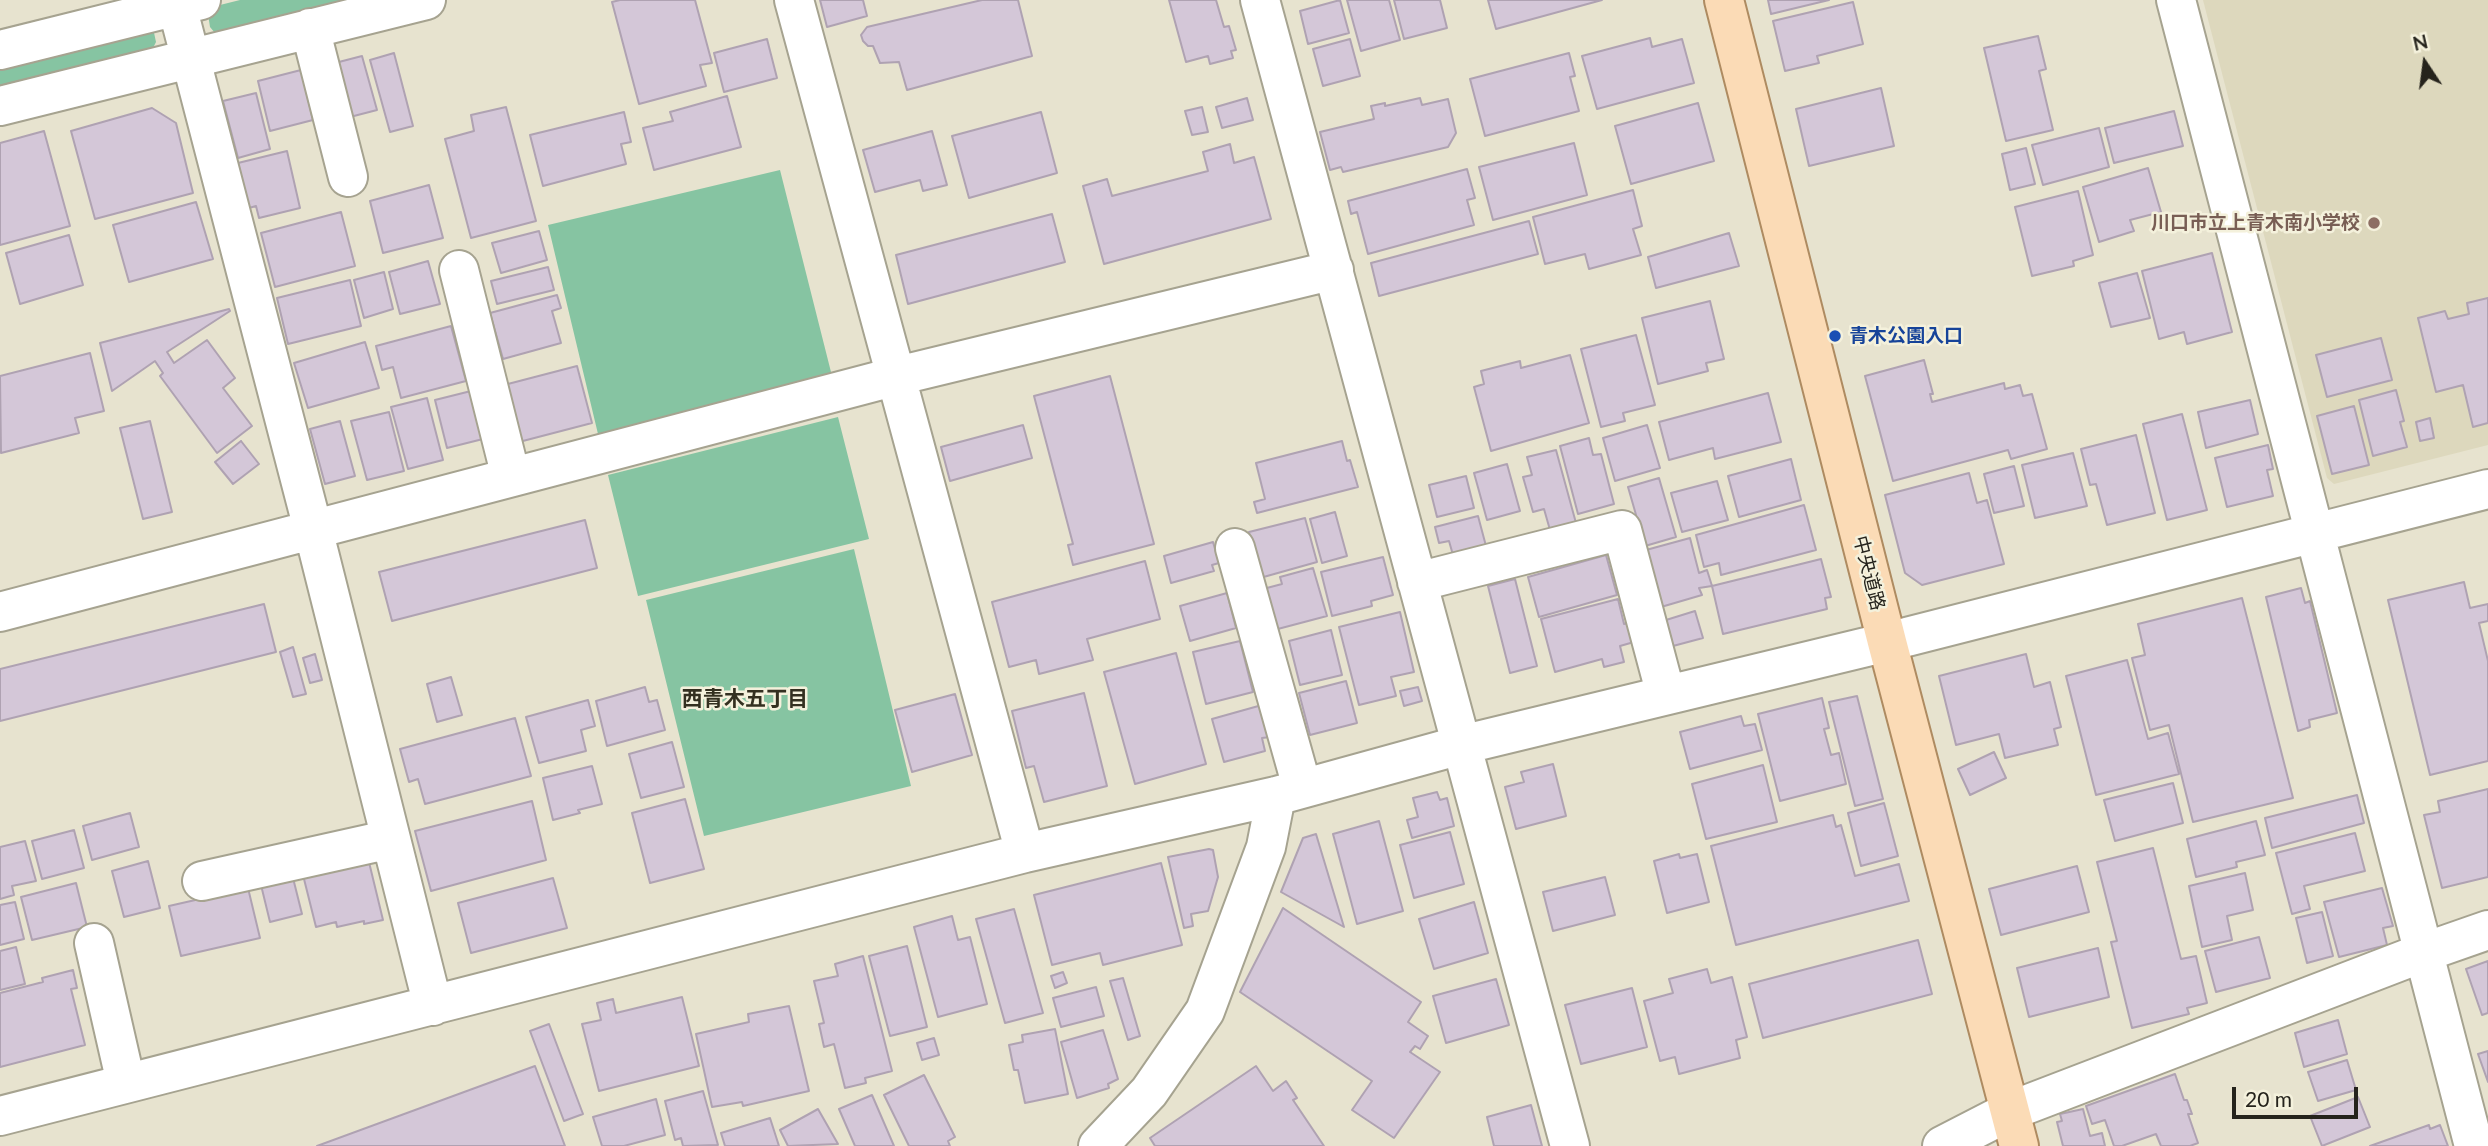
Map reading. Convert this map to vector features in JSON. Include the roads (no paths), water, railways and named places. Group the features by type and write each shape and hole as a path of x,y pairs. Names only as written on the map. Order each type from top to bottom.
{"main road":[{"name":"中央道路","path":"1724,0 1887,642 2015,1128"}],"street":[{"path":"0,106 426,0"},
{"path":"794,0 1025,853"},
{"path":"1260,0 1570,1146"},
{"path":"2176,0 2474,1146"},
{"path":"0,50 189,3 190,57 433,1006"},
{"path":"310,28 348,177"},
{"path":"459,270 511,477"},
{"path":"0,612 897,376 1334,270"},
{"path":"0,1116 1025,853 1289,792 1461,745 1887,642 2488,489"},
{"path":"1417,582 1622,530 1666,695"},
{"path":"1098,1146 1149,1092 1205,1011 1289,792 1235,548"},
{"path":"202,881 391,839"},
{"path":"1942,1146 2015,1128 2422,953 2488,930"},
{"path":"94,943 126,1083"}],"place":[{"name":"川口市立上青木南小学校","path":"2374,223"},
{"name":"青木公園入口","path":"1835,336"}],"district":[{"name":"西青木五丁目","path":"745,699"}]}
